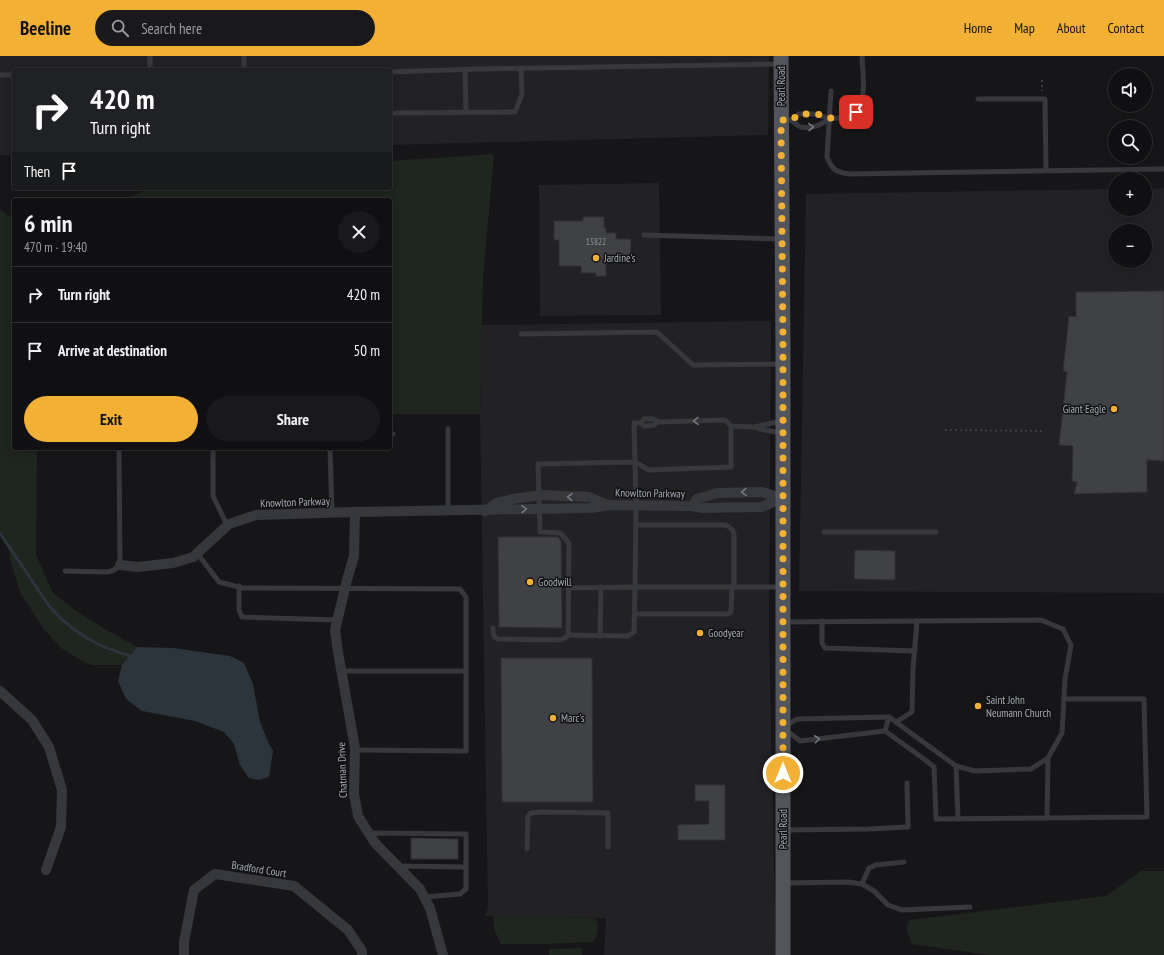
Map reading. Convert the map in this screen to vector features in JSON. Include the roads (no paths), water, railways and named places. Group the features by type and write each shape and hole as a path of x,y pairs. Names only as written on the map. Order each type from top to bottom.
{"main road":[{"name":"Pearl Road","path":"781,60 787,120 782,240 783,955"}],"street":[{"name":"Knowlton Parkway","path":"692,506 698,499 718,493 762,492 782,498"},
{"name":"Knowlton Parkway","path":"485,511 497,503 538,496 589,497 608,505"},
{"name":"Knowlton Parkway","path":"120,565 138,567 173,562 193,557 227,525 256,515 591,508 608,505 692,506 702,508 762,507 782,498"},
{"name":"Chatman Drive","path":"355,512 354,556 335,630 355,750 354,794 358,816 375,843 420,889 430,908 443,955"},
{"path":"0,692 32,720 49,747 62,790 62,827 46,870"},
{"name":"Bradford Court","path":"184,955 184,942 194,890 215,874 294,886 348,930 362,951 362,955"}],"lane":[{"path":"244,56 244,68"},
{"path":"787,120 799,114 817,114 830,118 850,116 860,107 863,99 862,56"},
{"path":"150,57 150,68"},
{"path":"392,72 781,60"},
{"path":"392,113 515,112 522,94 521,68"},
{"path":"465,70 466,112"},
{"path":"0,75 12,75"},
{"path":"832,91 827,157 831,166 839,172 849,174 1164,169"},
{"path":"978,99 1045,99 1046,170"},
{"path":"787,120 800,127 817,127 830,118"},
{"path":"644,235 782,240"},
{"path":"521,334 657,332 692,365 783,364"},
{"path":"492,628 493,635 498,639 561,640 568,635 628,636 634,632 636,505 634,423 641,423 644,426 654,425 658,422 725,420 731,426 782,427"},
{"path":"568,635 568,542 560,533 540,532 538,464 635,462 649,470 731,467 731,426"},
{"path":"755,426 760,430 782,427"},
{"path":"448,429 448,511"},
{"path":"65,572 107,572 114,570 120,565 119,450"},
{"path":"213,450 213,496 227,525"},
{"path":"330,450 332,513"},
{"path":"634,614 727,614 731,612 733,587 734,534 729,526 636,525"},
{"path":"824,532 936,532"},
{"path":"197,553 219,582 239,586 345,589 460,589 466,597 466,751 355,750"},
{"path":"239,586 239,610 242,617 337,620"},
{"path":"600,636 601,587"},
{"path":"569,588 782,587"},
{"path":"783,622 1041,620 1063,629 1071,645 1065,679 1062,733 1048,758 1047,818"},
{"path":"896,722 912,712 917,621"},
{"path":"822,622 822,643 825,648 915,651"},
{"path":"342,671 466,671"},
{"path":"1048,758 1031,768 975,771 956,766 889,717 797,718 783,728 800,741 885,731 934,768 936,819 1147,818 1144,699 1064,698"},
{"path":"885,731 889,717"},
{"path":"956,766 958,819"},
{"path":"783,830 908,827 907,783"},
{"path":"527,849 528,816 531,813 541,812 608,813 608,847"},
{"path":"369,833 466,834 466,889 460,894 424,897"},
{"path":"862,884 869,868 876,864 904,862"},
{"path":"397,866 466,867"},
{"path":"783,883 848,882 862,884 874,891 888,905 902,910 970,907"}],"waterway":[{"path":"0,533 49,606 60,617 72,628 91,640 130,656"}],"place":[{"name":"Jardine's","path":"596,258"},
{"name":"Giant Eagle","path":"1114,409"},
{"name":"Goodwill","path":"530,582"},
{"name":"Goodyear","path":"700,633"},
{"name":"Saint John Neumann Church","path":"978,706"},
{"name":"Marc's","path":"553,718"}]}
